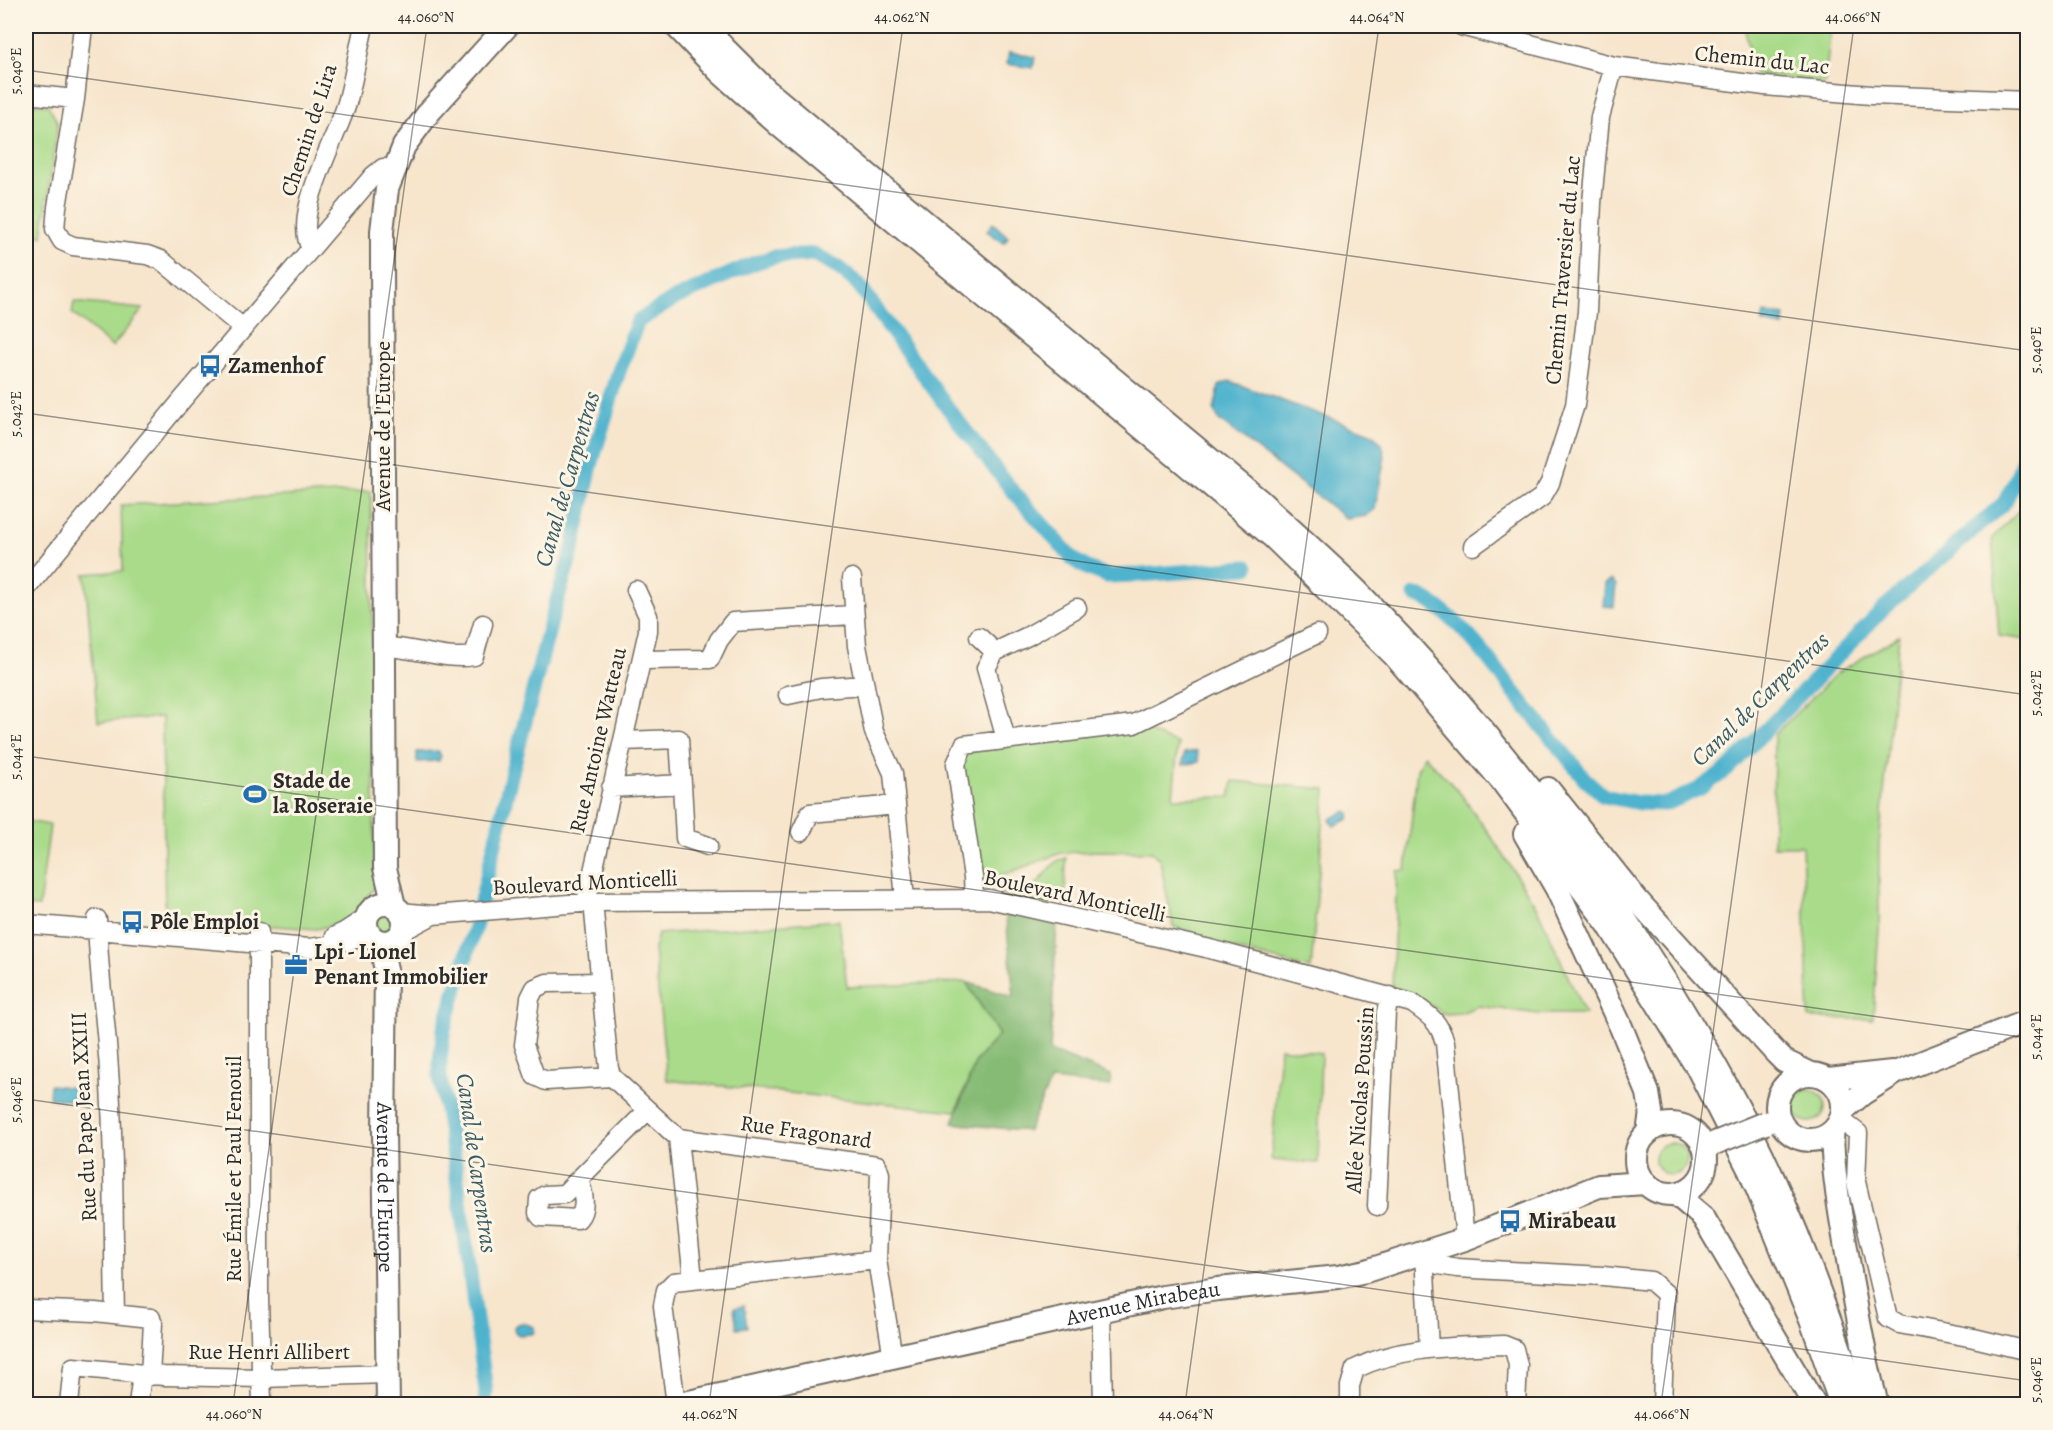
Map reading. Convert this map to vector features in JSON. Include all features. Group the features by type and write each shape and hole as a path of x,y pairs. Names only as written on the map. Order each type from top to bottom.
{"main road":[{"name":"Avenue de l'Europe","path":"388,1404 384,1132 386,924 382,231 387,189 404,146 417,127 507,26"},
{"path":"676,26 719,71 779,125 1273,537 1394,655 1502,780 1608,924 1698,1069 1755,1182 1811,1320 1841,1404"},
{"path":"705,26 766,90 1260,501 1358,592 1447,687 1504,756 1622,916 1664,979 1710,1056 1750,1130 1799,1240 1859,1404"},
{"path":"1358,592 1424,643 1480,705 1652,917 1776,1053 1784,1061 1819,1076 1837,1087 1842,1098 1833,1169 1865,1355 1877,1404"},
{"path":"1441,708 1534,846 1557,889 1621,1027 1648,1093 1651,1113 1648,1132 1638,1147 1636,1156 1637,1166 1646,1183 1654,1190 1665,1194 1686,1191 1702,1177 1710,1145"},
{"path":"1771,1120 1796,1138 1815,1140 1839,1121 1862,1094 1897,1072 2028,1021"},
{"path":"1710,1145 1771,1120 1782,1087 1799,1075 1897,1072"},
{"path":"1648,1132 1666,1124 1675,1124 1693,1131 1710,1145"},
{"path":"1599,1186 1636,1156"},
{"path":"1599,1186 1646,1183"},
{"name":"Avenue Mirabeau","path":"678,1404 1186,1294 1338,1277 1465,1239 1599,1186"},
{"path":"1676,1194 1703,1217 1814,1404"}],"street":[{"path":"83,26 75,99 55,229 62,241 74,246 147,255 161,260 243,328"},
{"name":"Chemin de Lira","path":"311,248 306,231 317,176 347,103 364,26"},
{"name":"Chemin du Lac","path":"1461,26 1614,66 1777,87 1871,95 2028,101"},
{"name":"Chemin Traversier du Lac","path":"1473,546 1542,497 1550,483 1575,405 1587,312 1592,203 1600,117 1614,66"},
{"path":"26,94 75,99"},
{"path":"26,589 373,176 383,168 394,169"},
{"path":"852,578 853,615 874,732 893,773 905,899"},
{"name":"Rue Antoine Watteau","path":"612,1077 609,1069 589,902 611,788 648,631 648,616 636,590"},
{"path":"1006,739 986,668 995,652 1077,608"},
{"path":"642,660 710,659 719,640 733,622 853,615"},
{"path":"384,647 459,658 474,656 483,624"},
{"path":"974,898 974,877 956,764 964,745 1134,724 1317,634"},
{"path":"979,637 995,652"},
{"path":"788,695 821,688 865,685"},
{"path":"623,741 680,739 685,838 708,846"},
{"path":"611,788 682,784"},
{"path":"801,832 810,813 896,805"},
{"name":"Boulevard Monticelli","path":"97,925 259,938 318,937 337,935 355,926 386,924 433,915 589,902 974,898 989,899 1206,948 1390,996 1412,1003 1432,1018 1441,1029 1445,1043 1465,1239"},
{"path":"26,913 97,925"},
{"path":"26,924 97,925"},
{"name":"Rue du Pape Jean XXIII","path":"97,925 97,953 110,1084 115,1314"},
{"name":"Rue Émile et Paul Fenouil","path":"259,938 259,1298 262,1404"},
{"path":"600,982 547,983 535,988 531,998 524,1045 535,1076 546,1081 612,1077 678,1138 693,1279"},
{"name":"Allée Nicolas Poussin","path":"1377,1206 1386,1012 1390,996"},
{"path":"579,1181 648,1110"},
{"path":"1839,1121 1858,1133 1856,1182 1888,1318 1899,1324 2028,1351"},
{"name":"Rue Fragonard","path":"678,1138 877,1165 880,1174 878,1260 893,1358"},
{"path":"1424,1253 1439,1265 1457,1268 1651,1281 1666,1293 1662,1404"},
{"path":"1424,1253 1429,1349"},
{"path":"678,1404 663,1306 666,1290 674,1282 878,1260"},
{"path":"26,1309 151,1318 153,1323 146,1375 138,1404"},
{"path":"1101,1311 1103,1404"},
{"path":"1350,1404 1350,1386 1354,1369 1371,1361 1429,1349 1504,1345 1514,1348 1518,1365 1516,1404"},
{"name":"Rue Henri Allibert","path":"69,1404 73,1367 146,1375 262,1378 387,1374"}],"green space":[{"path":"1744,26 1831,26 1825,84 1755,74"},
{"path":"26,103 48,105 58,123 42,236 26,228"},
{"path":"74,302 143,309 112,347 72,313"},
{"path":"371,491 375,887 349,921 317,929 165,918 162,717 98,722 85,574 123,571 121,505"},
{"path":"2027,502 2027,640 1999,636 1992,538"},
{"path":"1899,636 1879,845 1879,928 1873,1019 1809,1018 1802,846 1773,846 1774,735 1837,673"},
{"path":"1136,727 1178,744 1173,798 1230,797 1233,781 1326,789 1311,969 1207,942 1173,926 1160,860 1152,852 1061,853 995,878 978,876 961,763 966,748"},
{"path":"1424,755 1460,793 1497,845 1537,908 1585,1014 1539,1014 1478,1006 1461,1013 1445,1014 1415,996 1392,989 1397,871 1406,870 1417,770"},
{"path":"26,821 50,825 39,907 26,906"},
{"path":"1066,858 1065,894 1047,908 998,892 1033,888 1057,861"},
{"path":"1005,908 1057,921 1050,1051 1111,1075 1110,1086 1051,1080 1028,1131 953,1123 976,1061 999,1035 966,982 1014,997"},
{"path":"380,914 388,914 393,919 391,930 380,932 375,927 375,919"},
{"path":"839,920 847,987 966,982 999,1035 976,1061 956,1111 667,1080 654,949 658,934"},
{"path":"1280,1048 1321,1053 1318,1163 1271,1160"},
{"path":"1809,1090 1820,1095 1825,1106 1820,1117 1809,1122 1798,1117 1793,1106 1798,1095"},
{"path":"1671,1143 1682,1148 1687,1159 1682,1170 1671,1175 1660,1170 1655,1159 1660,1148"},
{"path":"2027,1180 2028,1263 2019,1262"}],"water":[{"path":"1009,52 1035,57 1033,68 1007,64"},
{"path":"993,223 1008,237 1004,243 987,231"},
{"path":"1764,313 1785,316 1783,327 1762,323"},
{"path":"1229,381 1373,434 1382,444 1385,456 1375,509 1366,516 1347,519 1219,420 1214,410 1219,386"},
{"path":"1611,580 1616,585 1614,607 1603,606 1605,584"},
{"path":"438,751 441,756 439,761 417,762 417,752"},
{"path":"1197,751 1199,762 1183,765 1184,753"},
{"path":"1346,811 1350,813 1349,819 1334,826 1330,819"},
{"path":"50,1085 76,1088 74,1101 49,1098"},
{"path":"744,1306 747,1327 737,1328 734,1308"},
{"path":"523,1323 534,1327 532,1334 519,1335 515,1332 514,1327"}],"waterway":[{"name":"Canal de Carpentras","path":"485,1404 486,1391 454,1157 440,1077 444,1029 475,927 513,768 554,610 573,548 591,465 619,371 638,321 674,299 752,264 773,257 814,254 836,266 858,284 944,403 1011,489 1074,560 1107,576 1247,567"},
{"name":"Canal de Carpentras","path":"1415,595 1444,612 1459,626 1487,657 1584,778 1604,796 1639,803 1666,804 1699,789 1727,770 1886,606 2004,503 2016,480 2028,443"}],"place":[{"name":"Zamenhof","path":"210,366"},
{"name":"Stade de la Roseraie","path":"255,794"},
{"name":"Pôle Emploi","path":"132,922"},
{"name":"Lpi - Lionel Penant Immobilier","path":"296,965"},
{"name":"Mirabeau","path":"1510,1221"}]}
